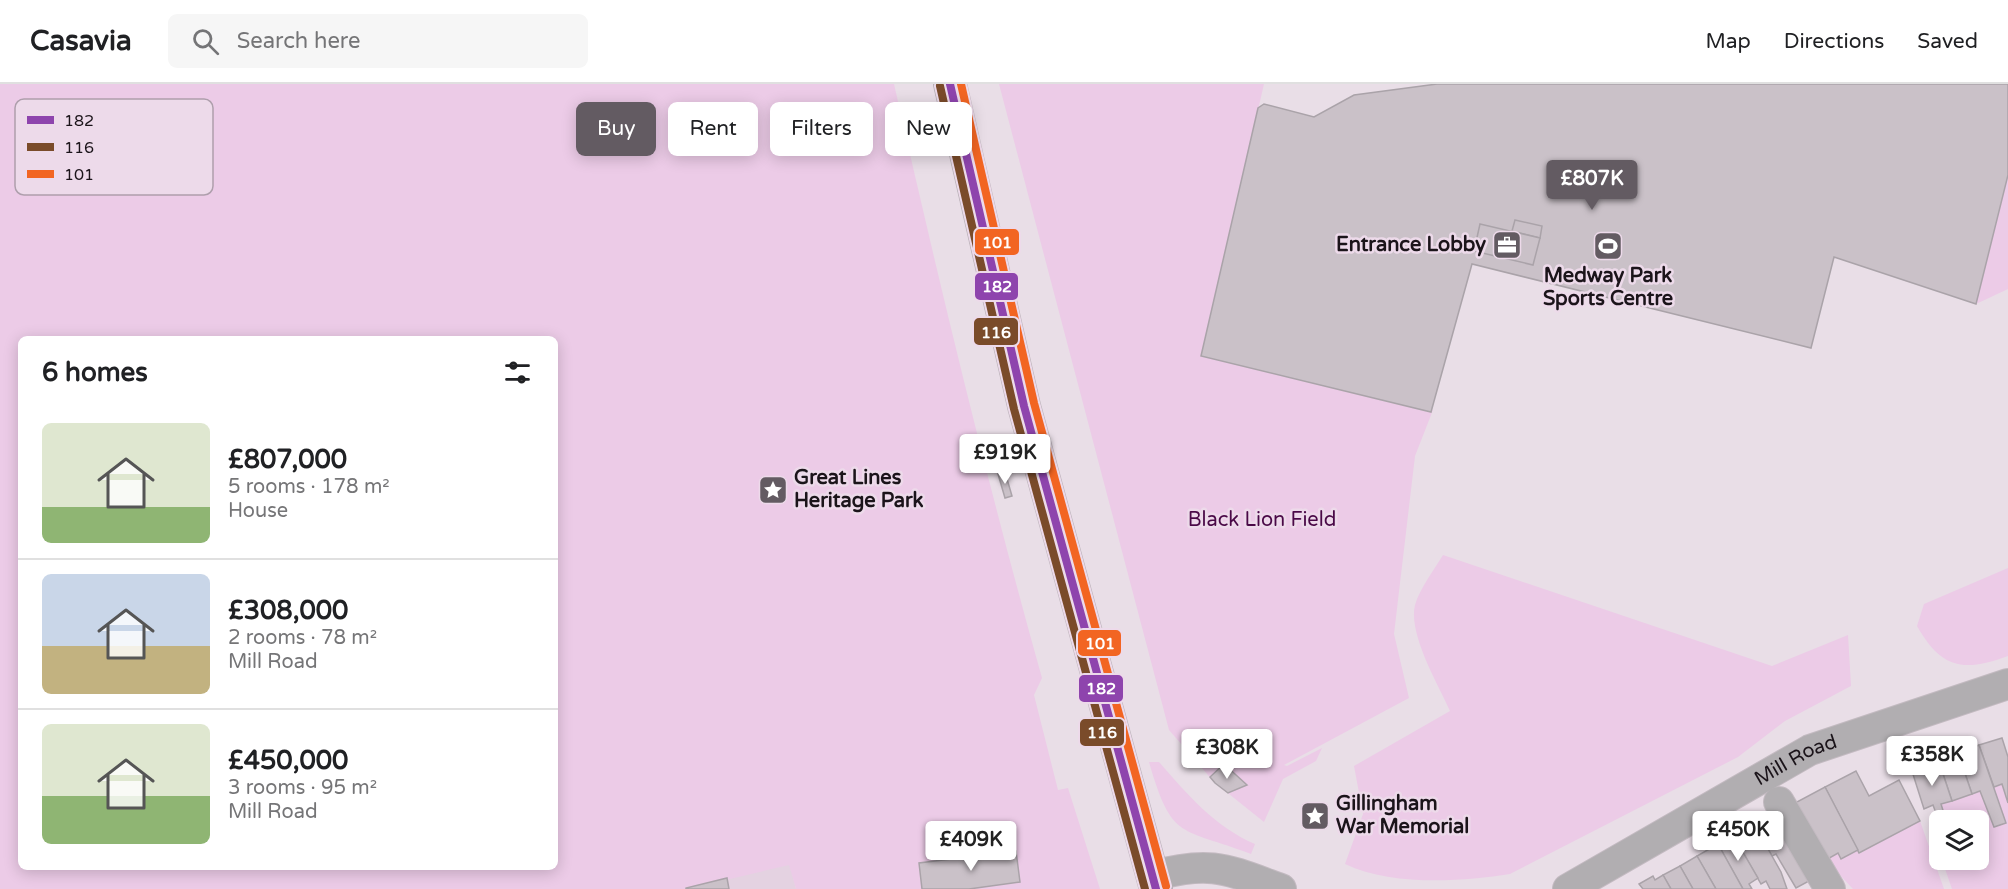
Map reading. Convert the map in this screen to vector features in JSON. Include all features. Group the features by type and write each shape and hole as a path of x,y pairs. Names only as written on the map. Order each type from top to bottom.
{"main road":[{"path":"950,84 1024,406 1154,883"}],"street":[{"name":"Mill Road","path":"1568,889 1810,750 2008,684"},
{"path":"1779,802 1830,889"},
{"path":"1154,883 1181,868 1216,867 1281,889"}],"shaded area":[{"path":"790,864 796,889 684,889"}],"green space":[{"name":"Great Lines Heritage Park","path":"0,84 894,84 898,102 885,102 885,156 910,156 964,382 1042,678 1034,695 1058,790 1068,788 1100,889 796,889 789,865 687,889 0,889"},
{"name":"Black Lion Field","path":"999,84 1264,84 1201,356 1429,412 1433,410 1415,456 1394,634 1409,698 1284,765 1287,766 1322,748 1316,761 1283,779 1264,822 1214,782 1169,730"},
{"path":"2008,175 2008,289 1976,304"},
{"path":"1443,555 1772,666 1848,635 1851,686 1785,721 1738,757 1510,874 1470,879 1426,880 1383,876 1363,871 1345,864 1363,814 1354,766 1450,711 1425,659 1414,617 1415,605 1420,592"},
{"path":"2008,568 2008,656 1965,665 1954,663 1935,651 1917,626 1924,604"},
{"path":"1149,762 1159,762 1191,798 1214,819 1255,844 1251,854 1182,828 1165,806"},
{"path":"2002,784 2008,803 2008,889 1952,889 1945,870 1989,870 1989,811 2005,823 1994,787"},
{"path":"1980,791 1987,810 1943,810 1941,804"},
{"path":"1920,821 1929,846 1929,870 1937,870 1944,889 1853,889 1826,860 1838,853 1841,859 1858,850 1860,853"}],"building":[{"name":"Medway Park Sports Centre","path":"1437,84 2008,84 2008,175 1976,304 1834,257 1811,348 1472,264 1431,412 1201,356 1258,108 1264,104 1314,117 1354,95"},
{"path":"1515,220 1542,226 1540,238 1512,231"},
{"name":"Entrance Lobby","path":"1480,224 1540,238 1533,265 1474,251"},
{"path":"1005,472 1012,496 1005,498 998,474"},
{"path":"2002,738 2008,757 2008,803 2002,784 1994,787 1979,745"},
{"path":"1979,745 2006,823 1994,827 1980,791 1972,794 1958,753"},
{"path":"1958,753 1972,794 1952,801 1938,759"},
{"path":"1938,759 1952,801 1941,804 1943,810 1935,810 1933,805 1924,809 1911,768"},
{"path":"1224,764 1247,785 1228,793 1215,783 1210,777"},
{"path":"1856,771 1869,796 1899,780 1920,821 1859,853 1825,787"},
{"path":"1825,787 1858,850 1841,859 1838,853 1826,860 1795,803"},
{"path":"1771,813 1809,881 1796,888 1776,854 1772,856 1754,824"},
{"path":"1754,824 1781,872 1787,889 1770,889 1766,881 1761,884 1733,835"},
{"path":"1733,835 1758,878 1749,884 1752,889 1743,889 1718,844"},
{"path":"1718,844 1743,889 1716,889 1697,856"},
{"path":"1016,851 1020,882 969,889 922,889 919,863"},
{"path":"1697,856 1716,889 1693,889 1680,866"},
{"path":"1680,866 1693,889 1671,889 1663,875"},
{"path":"1663,875 1671,889 1643,889 1639,884 1653,876 1655,880"},
{"path":"727,878 729,889 686,889 686,888"}],"transit line":[{"name":"182","path":"950,84 1024,406 1156,889"},
{"name":"101","path":"961,84 1034,403 1166,886"},
{"name":"116","path":"940,86 1014,409 1145,889"}],"place":[{"name":"Entrance Lobby","path":"1507,245"},
{"name":"Medway Park Sports Centre","path":"1608,246"},
{"name":"Great Lines Heritage Park","path":"773,490"},
{"name":"Gillingham War Memorial","path":"1315,816"}]}
